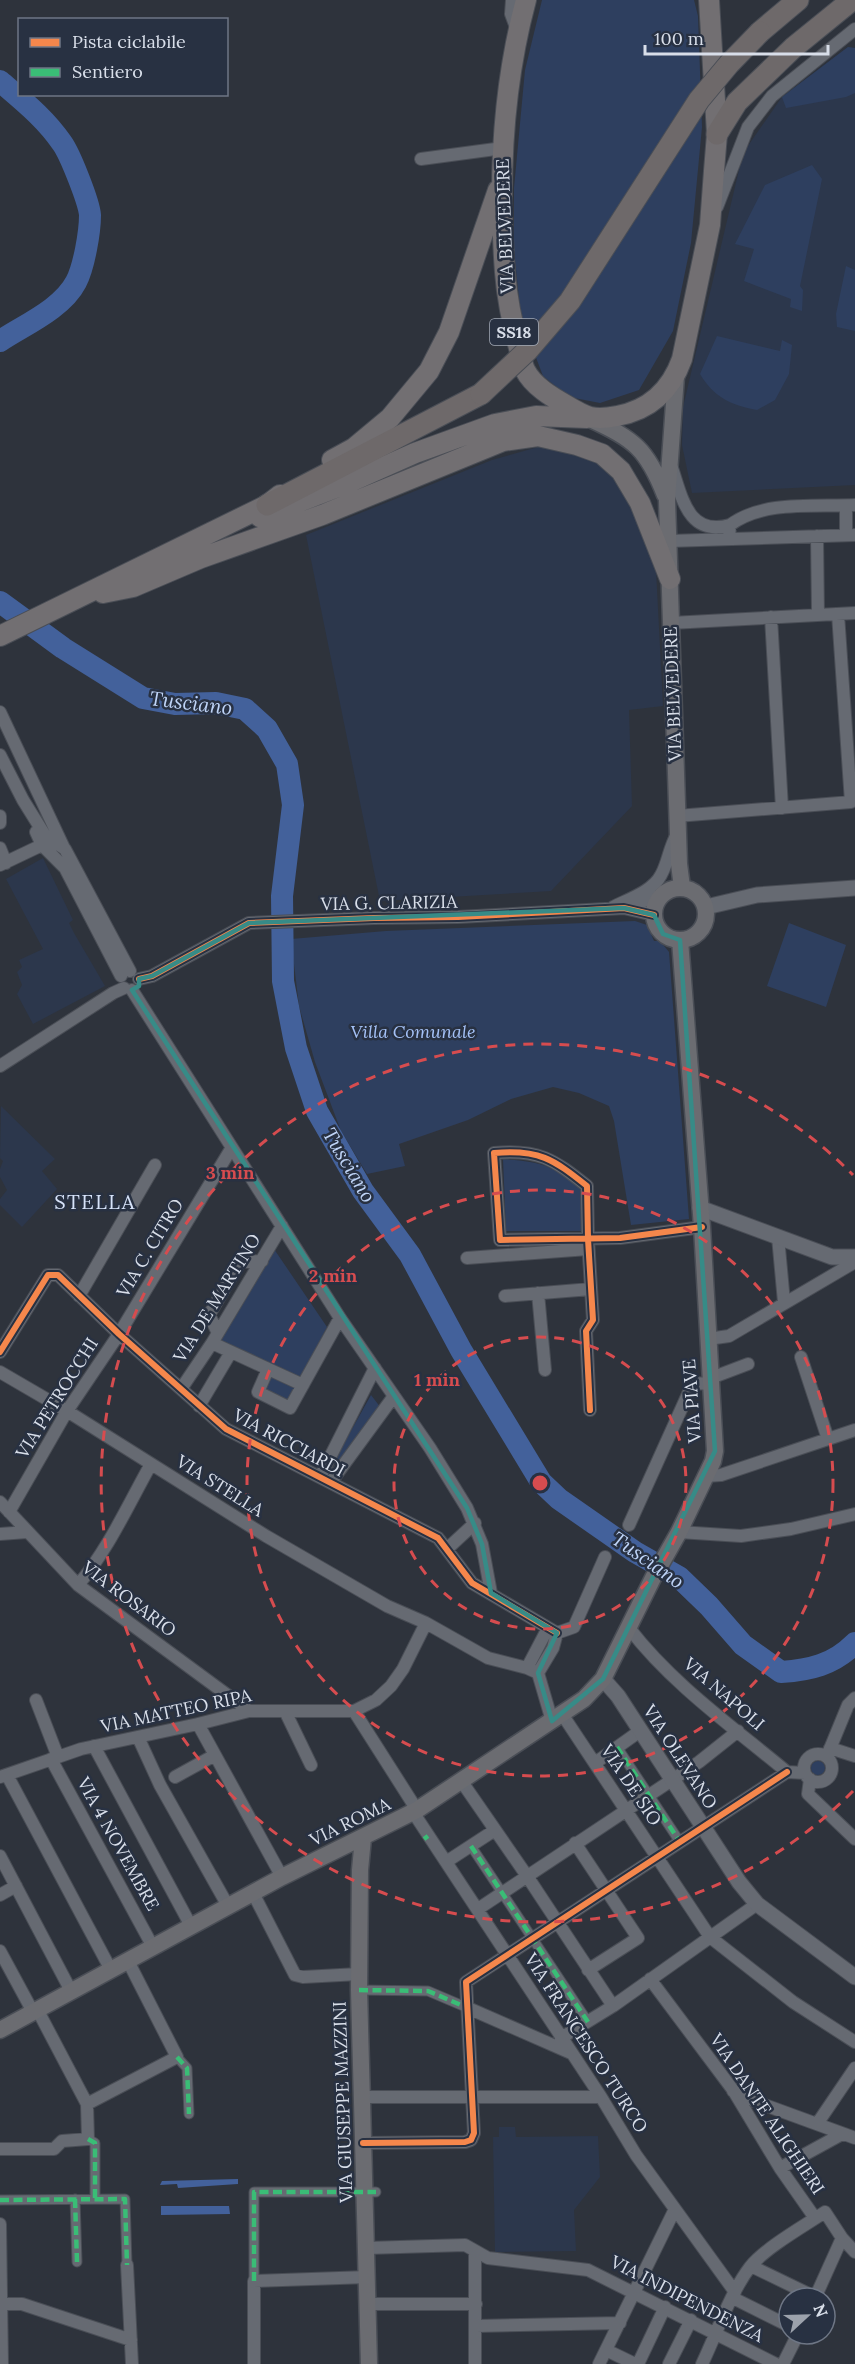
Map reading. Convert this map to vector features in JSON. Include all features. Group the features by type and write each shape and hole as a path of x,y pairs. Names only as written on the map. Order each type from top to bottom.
{"highway":[{"path":"267,505 481,394 528,350 570,301 699,100 760,32 798,0"},
{"path":"717,134 737,102 807,36 852,0"}],"main road":[{"name":"VIA BELVEDERE","path":"526,0 510,67 501,182 508,298 511,320 525,371 547,394 617,431 639,448 654,466 667,501"},
{"name":"VIA BELVEDERE","path":"682,887 677,816 667,501 676,376 689,332 710,225 717,134 709,0"},
{"name":"SS18","path":"4,634 267,505 314,470 354,448 390,418 429,370 450,332 501,182"},
{"name":"VIA BELVEDERE","path":"589,418 617,416 640,409 660,398 676,376"},
{"name":"SS18","path":"222,527 271,515 415,453 495,424 536,416 589,418"},
{"path":"74,600 133,587 201,558 322,515 503,441 538,436 577,445 602,454 621,471 640,503 670,579"},
{"path":"682,887 697,893 706,907 707,915 701,930 695,936 680,940 663,934 658,928 654,915 660,896 674,888 682,887"},
{"path":"680,940 700,1208"},
{"name":"VIA PIAVE","path":"653,1578 706,1476 715,1451 700,1208"},
{"name":"VIA ROMA","path":"0,2030 282,1877 415,1811 462,1782 554,1714 584,1699 603,1679 653,1578"},
{"name":"VIA GIUSEPPE MAZZINI","path":"363,1838 360,1870 359,1982 363,2143 370,2192 367,2248 369,2364"}],"street":[{"path":"512,0 511,14 518,31"},
{"path":"710,225 748,128 772,96 855,29"},
{"path":"421,159 503,148"},
{"path":"669,542 851,535 850,506 768,508 723,527 702,525 691,517 683,503 670,463"},
{"path":"729,539 730,525"},
{"path":"817,536 818,615"},
{"path":"671,623 855,613"},
{"path":"677,816 851,802 838,614"},
{"path":"771,617 782,808"},
{"path":"0,712 129,981"},
{"path":"0,755 23,800 42,846 65,868 129,981 231,1149 340,1318 430,1448 475,1523 482,1544 491,1593"},
{"path":"23,800 46,837 65,849"},
{"path":"0,816 0,823"},
{"path":"610,908 655,883 661,875 669,849 678,833"},
{"path":"0,848 3,864 42,846"},
{"path":"706,907 757,896 855,888"},
{"name":"VIA G. CLARIZIA","path":"624,908 660,896"},
{"name":"VIA G. CLARIZIA","path":"0,1066 129,981 152,976 249,923 458,917 610,908 624,908 654,915"},
{"name":"VIA C. CITRO","path":"119,1334 231,1149"},
{"path":"588,1244 500,1240 494,1153 520,1151 546,1158 587,1186 593,1320 586,1331 590,1410"},
{"path":"79,1296 155,1165"},
{"path":"700,1208 832,1257 855,1257"},
{"name":"VIA DE MARTINO","path":"180,1389 215,1338 282,1226"},
{"path":"467,1258 588,1244 702,1227"},
{"path":"778,1237 784,1302"},
{"path":"262,1261 240,1262 209,1315 215,1338 231,1352 303,1385"},
{"path":"708,1340 729,1336 855,1262"},
{"name":"VIA RICCIARDI","path":"0,1352 48,1275 58,1275 119,1334 226,1429 438,1538 472,1582 553,1631"},
{"path":"505,1296 591,1289"},
{"path":"538,1293 545,1370"},
{"path":"268,1369 258,1392 290,1408 340,1318"},
{"name":"VIA PETROCCHI","path":"4,1507 119,1334"},
{"path":"199,1406 231,1352"},
{"path":"801,1357 828,1439"},
{"path":"629,1525 693,1383 711,1381 748,1364"},
{"path":"326,1479 375,1368"},
{"name":"VIA STELLA","path":"0,1372 67,1411 266,1536 387,1606 426,1623 488,1658 533,1671"},
{"path":"326,1479 394,1396"},
{"path":"706,1476 721,1475 855,1430"},
{"path":"78,1585 108,1542 151,1464"},
{"name":"VIA ROSARIO","path":"4,1507 78,1585 249,1711"},
{"path":"676,1537 741,1536 855,1514"},
{"path":"448,1548 475,1523"},
{"path":"0,1534 27,1532"},
{"path":"554,1714 533,1671 553,1648 553,1631 574,1628 605,1557"},
{"path":"415,1811 354,1711 376,1700 391,1686 403,1669 426,1623"},
{"name":"VIA NAPOLI","path":"628,1628 644,1647 683,1683 787,1772"},
{"name":"VIA OLEVANO","path":"603,1679 618,1696 739,1882 757,1904 855,1977"},
{"path":"363,2143 465,2142 471,2140 474,2133 466,1982 787,1772 807,1776 818,1783 830,1777 833,1768 828,1752 848,1705 855,1698"},
{"name":"VIA 4 NOVEMBRE","path":"36,1700 55,1758 153,1947"},
{"name":"VIA MATTEO RIPA","path":"4,1776 94,1746 249,1711 354,1711"},
{"path":"285,1711 311,1765"},
{"name":"VIA DE SIO","path":"554,1714 595,1763 710,1937 793,2002 855,2042"},
{"path":"198,1724 282,1877"},
{"path":"595,1763 640,1731"},
{"path":"478,1909 672,1780 738,1731"},
{"path":"138,1737 159,1783 228,1906"},
{"path":"94,1746 191,1926"},
{"path":"617,1747 680,1842"},
{"path":"855,1756 828,1752 810,1756 804,1765 808,1794 855,1839"},
{"path":"175,1777 215,1755"},
{"path":"4,1776 111,1970"},
{"path":"626,1810 672,1780"},
{"path":"462,1782 613,2006"},
{"name":"VIA FRANCESCO TURCO","path":"415,1811 426,1837 478,1909 649,2173 734,2295"},
{"path":"446,1862 495,1830"},
{"path":"575,1843 638,1938 588,1970"},
{"path":"471,1846 588,2022"},
{"path":"0,1856 71,1991"},
{"path":"0,1895 16,1886"},
{"path":"253,1893 296,1975 428,1991 571,2053"},
{"path":"561,2038 613,2006 757,1904"},
{"path":"0,1952 87,2104 88,2139"},
{"path":"128,1961 177,2057 187,2068 189,2114"},
{"name":"VIA DANTE ALIGHIERI","path":"650,1979 733,2090 780,2168 815,2218 825,2212 842,2238 855,2252"},
{"path":"87,2104 177,2057"},
{"path":"817,2124 855,2068"},
{"path":"733,2090 762,2104 855,2138"},
{"path":"361,2097 601,2097"},
{"path":"780,2168 842,2134"},
{"path":"0,2150 54,2149 62,2140 88,2139 94,2143 95,2199"},
{"path":"254,2364 254,2192 370,2192"},
{"path":"75,2199 77,2262"},
{"path":"0,2200 125,2199 132,2364"},
{"path":"599,2364 675,2209"},
{"path":"702,2364 734,2295 751,2266 815,2218"},
{"path":"0,2224 2,2364"},
{"path":"820,2286 842,2238"},
{"name":"VIA INDIPENDENZA","path":"367,2248 465,2245 488,2258 588,2270 776,2364"},
{"path":"475,2251 475,2364"},
{"path":"751,2266 791,2286"},
{"path":"254,2281 368,2277"},
{"path":"734,2295 777,2319"},
{"path":"1,2308 22,2304 130,2340"},
{"path":"368,2304 476,2304"},
{"path":"606,2350 636,2364 665,2307"},
{"path":"669,2364 691,2320"},
{"path":"476,2326 620,2323"},
{"path":"783,2364 792,2346"}],"highlighted area":[{"path":"624,908 654,915 663,934 680,940 715,1451 603,1679 552,1721 538,1673 557,1633 491,1593 482,1544 467,1508 132,990 139,986 139,979 152,976 249,923"}],"shaded area":[{"path":"848,47 855,48 855,485 692,493 682,445 683,407 743,153 782,97"},
{"path":"545,445 578,450 611,472 640,523 656,570 663,706 629,710 632,806 551,891 380,901 306,535 492,460"},
{"path":"43,858 73,920 69,923 105,986 33,1024 17,994 22,985 17,972 22,967 19,960 43,949 6,879"},
{"path":"1,1106 55,1159 42,1171 57,1189 22,1227 0,1205 0,1199 7,1190 0,1177 3,1161 0,1158"},
{"path":"499,2127 515,2127 516,2137 598,2136 600,2177 574,2210 576,2251 495,2252 493,2137 499,2137"}],"green space":[{"path":"542,0 694,0 698,16 702,127 691,243 673,331 639,390 600,403 569,397 543,376 521,318 514,250 514,188 525,70"},
{"path":"848,47 855,48 855,93 846,97 786,108 782,97"},
{"path":"812,165 822,179 800,286 803,290 802,311 790,307 791,299 744,281 754,249 735,244 765,185"},
{"path":"846,266 855,270 855,331 837,327 836,314"},
{"path":"717,336 780,351 782,340 792,345 789,374 775,400 757,410 739,406 724,399 711,389 700,374"},
{"name":"Villa Comunale","path":"635,921 647,925 654,941 660,941 669,952 689,1219 631,1225 614,1121 609,1106 579,1093 553,1087 511,1099 468,1120 399,1144 405,1166 367,1174 341,1131 315,1062 299,1006 291,939 386,931"},
{"path":"789,923 846,945 826,1007 767,986"},
{"path":"503,1159 544,1165 580,1187 583,1231 506,1231"},
{"path":"274,1249 327,1327 284,1409 253,1393 262,1373 215,1348"},
{"path":"371,1395 381,1408 338,1465 333,1463"},
{"path":"818,1761 823,1763 825,1768 823,1773 818,1775 813,1773 811,1768 813,1763"}],"water":[{"path":"238,2179 238,2184 178,2188 177,2184 160,2185 162,2181"},
{"path":"161,2206 229,2206 230,2214 161,2215"}],"waterway":[{"name":"Tusciano","path":"0,81 41,117 62,143 79,178 90,215 84,259 79,276 70,292 42,316 0,341"},
{"name":"Tusciano","path":"0,602 63,648 143,698 175,704 216,703 245,709 267,729 287,764 293,805 282,896 283,981 296,1048 317,1111 363,1191 410,1255 461,1350 541,1482 559,1499 635,1552 679,1577 709,1606 743,1645 781,1672 821,1665 838,1657 855,1643"}],"marked path":[{"path":"617,1747 680,1842"},
{"path":"424,1839 428,1836"},
{"path":"471,1846 588,2022"},
{"path":"359,1990 428,1991 468,2008"},
{"path":"177,2057 187,2068 189,2114"},
{"path":"88,2139 95,2143 95,2199"},
{"path":"254,2281 254,2192 376,2192"},
{"path":"75,2199 77,2262"},
{"path":"0,2200 125,2199 127,2265"}],"cycle path":[{"path":"139,979 152,976 249,923 458,917 624,908 654,915"},
{"path":"590,1410 586,1331 593,1320 588,1239 587,1186 545,1158 523,1153 494,1153 500,1240 620,1238 702,1227"},
{"path":"0,1352 48,1275 58,1275 119,1334 226,1429 438,1538 472,1583 557,1633"},
{"path":"363,2143 465,2142 471,2140 474,2133 466,1982 787,1772"}],"district":[{"name":"STELLA","path":"95,1202"}]}
